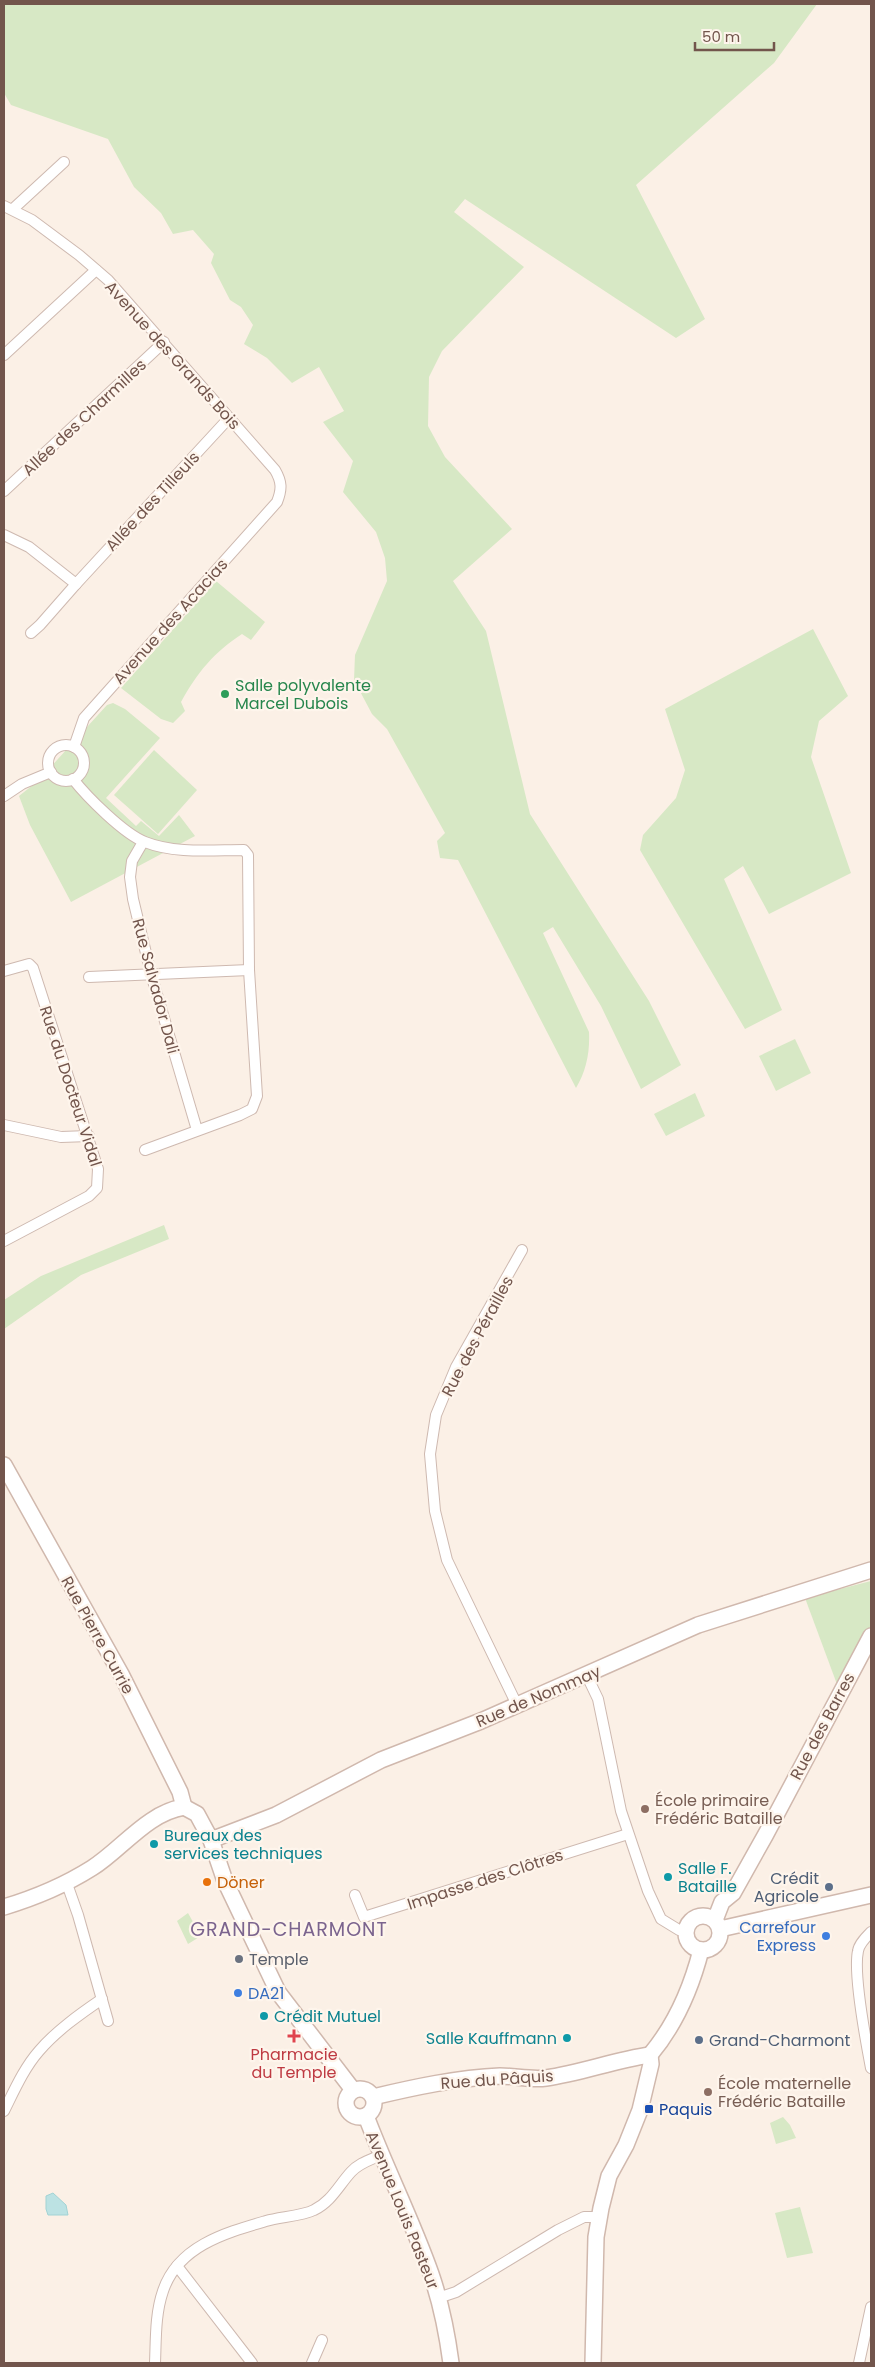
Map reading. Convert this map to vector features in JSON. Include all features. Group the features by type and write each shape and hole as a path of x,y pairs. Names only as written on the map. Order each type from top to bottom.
{"street":[{"name":"Avenue des Grands Bois","path":"64,162 8,208 48,232 80,255 122,294 280,479 282,488 277,502"},
{"path":"4,355 96,270"},
{"name":"Allée des Charmilles","path":"4,491 164,342"},
{"name":"Allée des Tilleuls","path":"31,632 40,626 76,584 229,418"},
{"name":"Avenue des Acacias","path":"74,747 84,718 277,502"},
{"path":"4,535 29,547 76,584"},
{"path":"64,745 74,747 81,753 84,763 81,772 73,779 63,780 51,772 48,762 54,749 64,745"},
{"path":"4,796 22,784 51,772"},
{"path":"73,779 99,808 143,842 180,849 244,850 248,855 250,970 258,1096 252,1109 145,1150"},
{"name":"Rue Salvador Dali","path":"143,842 132,861 130,878 133,899 151,974 197,1130"},
{"name":"Rue du Docteur Vidal","path":"4,971 23,964 29,964 33,968 89,1136 98,1169 97,1188 89,1196 4,1241"},
{"path":"89,977 250,970"},
{"path":"4,1125 61,1137 89,1136"},
{"name":"Rue des Pérailles","path":"517,1705 447,1560 435,1511 430,1454 436,1415 456,1368 522,1250"},
{"name":"Rue Pierre Currie","path":"4,1466 122,1676 180,1792 184,1807"},
{"name":"Rue de Nommay","path":"211,1840 276,1815 381,1760 481,1721 587,1676 698,1625 871,1570"},
{"name":"Rue des Barres","path":"717,1925 722,1902 733,1894 871,1636"},
{"path":"587,1676 598,1699 621,1811 648,1891 661,1919 679,1930 686,1931"},
{"path":"4,1907 36,1896 94,1867 151,1821 172,1809 184,1807 197,1814 211,1840 225,1881 278,1992 353,2090"},
{"name":"Impasse des Clôtres","path":"356,1895 364,1917 628,1834"},
{"path":"66,1881 78,1915 108,2021"},
{"path":"717,1925 718,1942 712,1948 701,1950 692,1946 686,1931 694,1919 705,1917 717,1925 871,1895"},
{"path":"871,1932 858,1950 858,1961 859,1986 871,2068"},
{"path":"593,2363 596,2237 609,2176 626,2145 640,2110 650,2064 650,2055 665,2037 674,2021 689,1989 701,1950"},
{"path":"4,2111 17,2085 39,2051 81,2013 102,1999"},
{"name":"Rue du Pâquis","path":"373,2097 408,2087 500,2076 544,2078 621,2059 650,2055"},
{"path":"361,2088 368,2091 373,2097 372,2111 366,2116 357,2117 350,2113 346,2105 347,2096 353,2090 361,2088"},
{"name":"Avenue Louis Pasteur","path":"366,2116 381,2155 410,2217 438,2298 451,2363"},
{"path":"155,2363 160,2300 163,2289 186,2255 204,2242 222,2235 274,2219 314,2210 334,2194 352,2171 362,2163 381,2155"},
{"path":"438,2298 456,2292 558,2230 584,2217 599,2217"},
{"path":"177,2266 252,2363"},
{"path":"859,2363 871,2307"},
{"path":"312,2363 322,2340"}],"green space":[{"path":"4,4 817,4 774,63 636,185 705,319 676,338 465,199 454,212 524,267 442,351 429,377 428,426 445,457 512,529 453,581 486,631 530,814 649,1001 681,1065 641,1089 601,1006 553,927 543,933 589,1032 587,1061 576,1088 458,860 440,858 437,841 445,833 387,729 372,714 354,680 355,655 387,581 385,558 376,532 343,492 353,461 323,422 344,411 319,367 292,383 267,358 244,344 253,325 241,307 230,300 211,263 214,254 193,230 173,234 161,213 134,187 108,139 11,105 4,93"},
{"path":"216,581 265,622 251,640 242,634 223,648 207,664 181,702 185,711 173,723 161,719 121,688"},
{"path":"813,629 848,696 819,721 811,757 851,873 769,914 743,866 724,879 782,1010 745,1029 640,850 643,835 676,798 685,770 665,709"},
{"path":"113,703 125,709 160,738 106,798 136,826 141,821 159,836 179,815 195,836 71,902 30,825 19,796 38,781 107,705"},
{"path":"154,750 197,790 158,834 114,795"},
{"path":"795,1039 811,1073 776,1091 759,1056"},
{"path":"695,1093 705,1116 666,1136 654,1114"},
{"path":"164,1225 169,1239 81,1275 4,1329 4,1300 41,1276"},
{"path":"871,1581 871,1625 838,1687 805,1598"},
{"path":"188,1913 201,1936 188,1944 177,1921"},
{"path":"783,2117 790,2125 796,2138 776,2144 770,2123"},
{"path":"800,2207 813,2253 787,2258 775,2213"}],"water":[{"path":"53,2193 66,2205 68,2215 48,2215 46,2196"}],"place":[{"name":"Salle polyvalente Marcel Dubois","path":"225,694"},
{"name":"École primaire Frédéric Bataille","path":"645,1809"},
{"name":"Bureaux des services techniques","path":"154,1844"},
{"name":"Salle F. Bataille","path":"668,1877"},
{"name":"Döner","path":"207,1882"},
{"name":"Crédit Agricole","path":"829,1887"},
{"name":"Carrefour Express","path":"826,1936"},
{"name":"Temple","path":"239,1959"},
{"name":"DA21","path":"238,1993"},
{"name":"Crédit Mutuel","path":"264,2016"},
{"name":"Pharmacie du Temple","path":"294,2036"},
{"name":"Salle Kauffmann","path":"567,2038"},
{"name":"Grand-Charmont","path":"699,2040"},
{"name":"École maternelle Frédéric Bataille","path":"708,2092"},
{"name":"Paquis","path":"649,2109"}],"district":[{"name":"GRAND-CHARMONT","path":"289,1929"}]}
